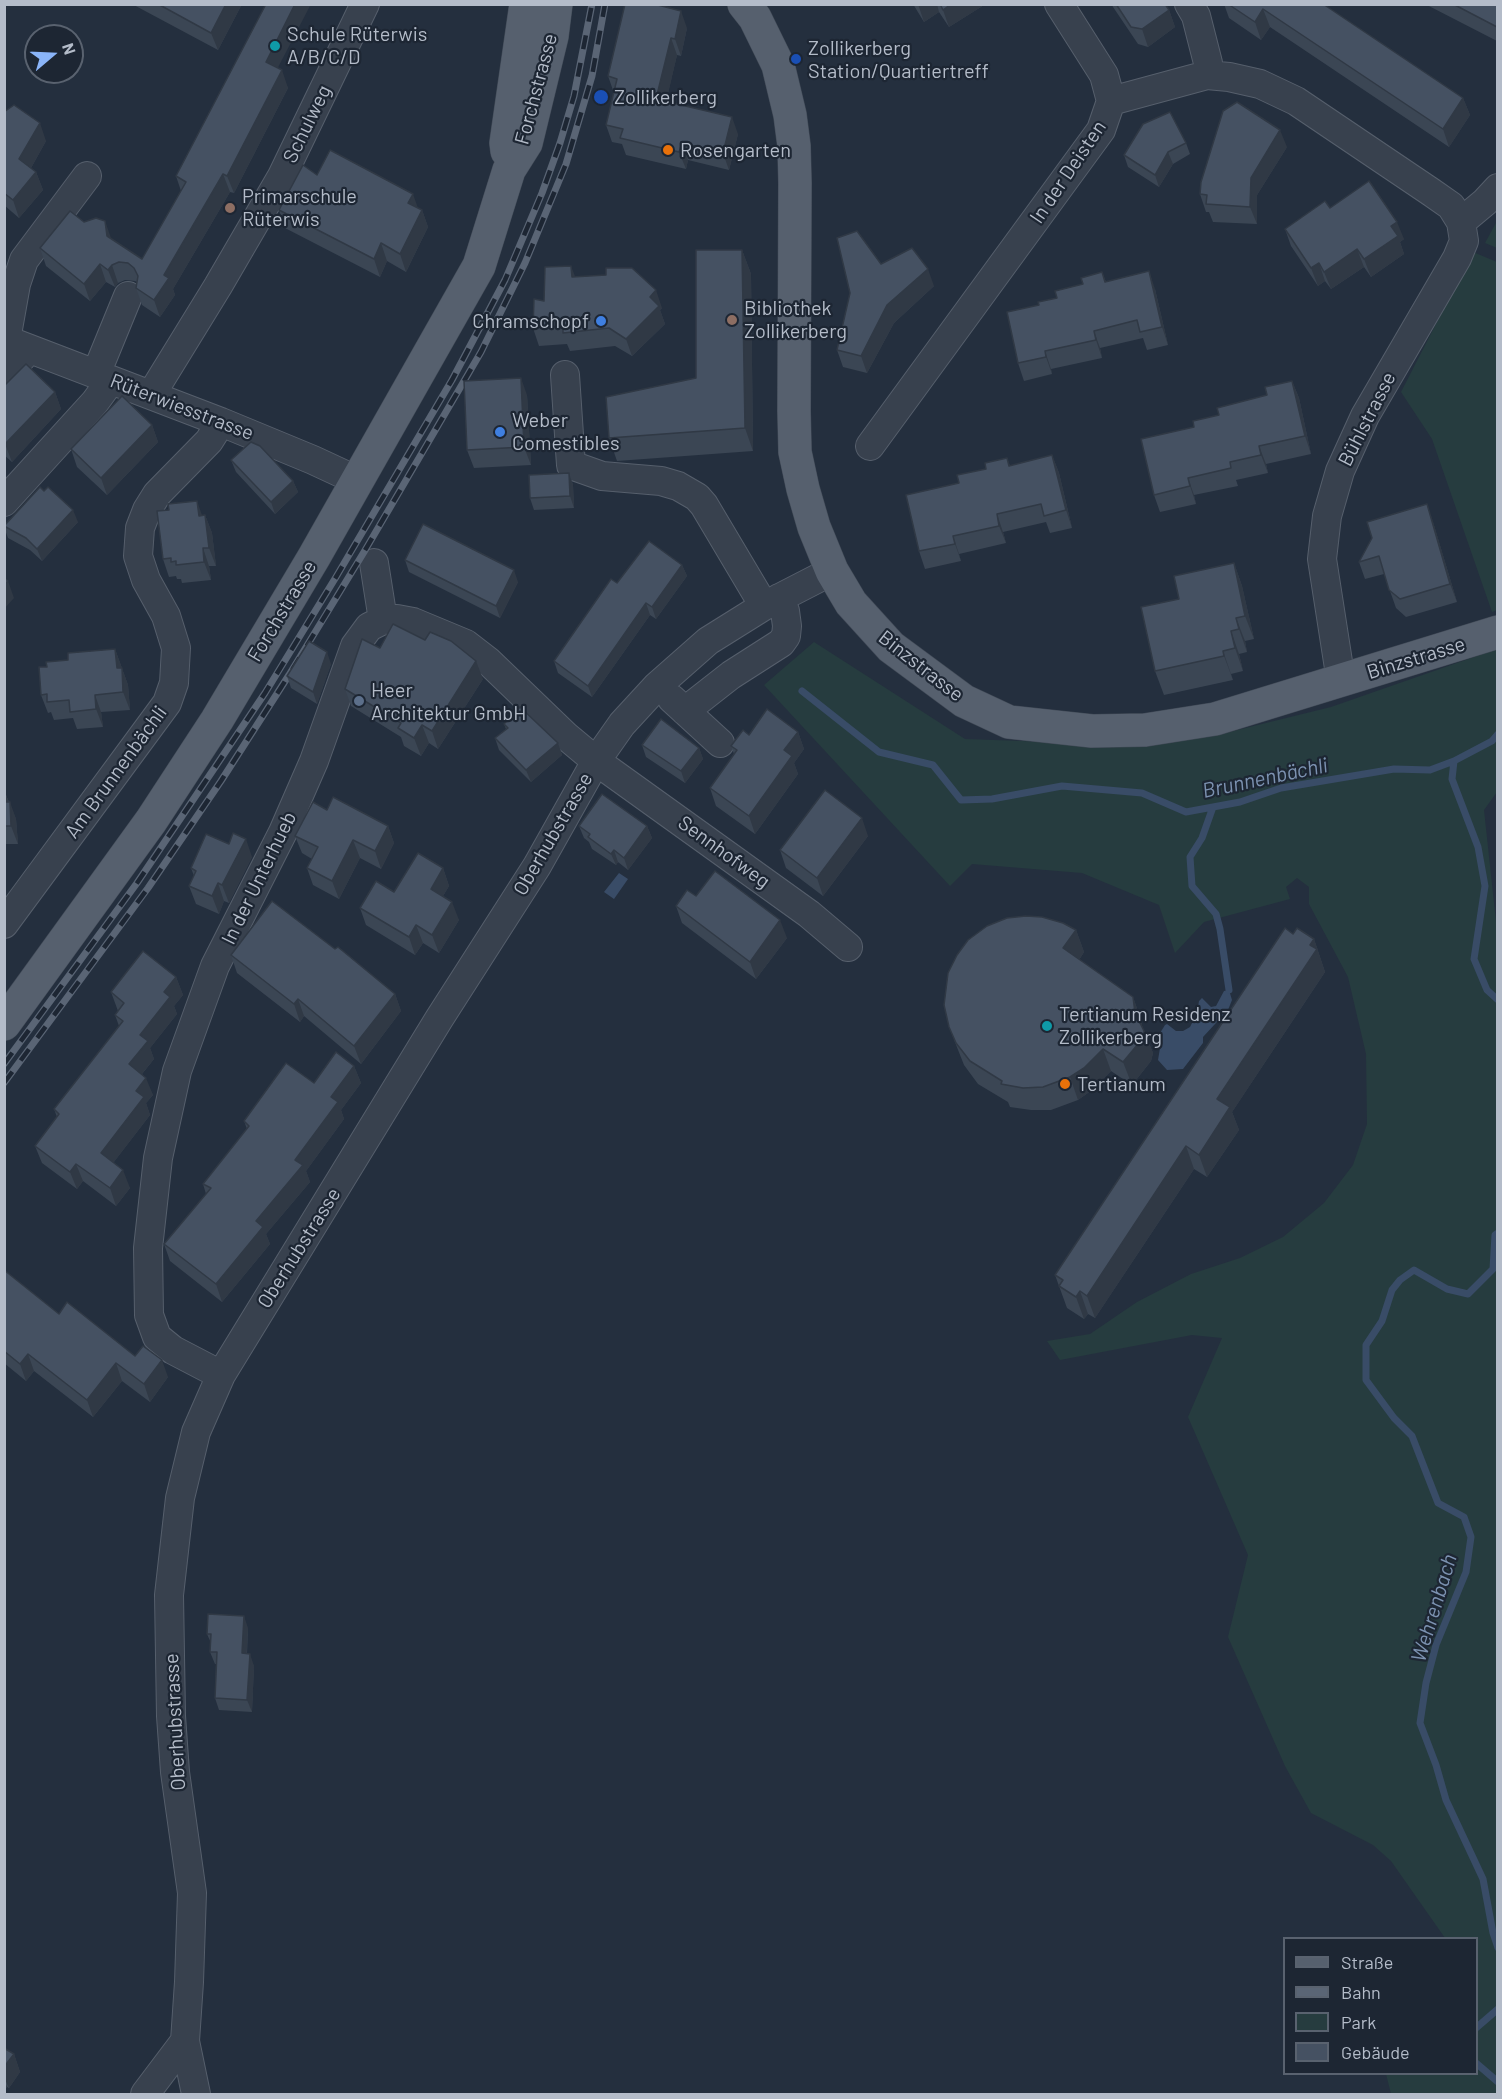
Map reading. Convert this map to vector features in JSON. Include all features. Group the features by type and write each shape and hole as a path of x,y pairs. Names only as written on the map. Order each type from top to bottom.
{"main road":[{"name":"Forchstrasse","path":"509,170 506,143 526,4"},
{"name":"Forchstrasse","path":"4,1024 151,821 217,720 314,557 479,266 509,170 526,143 552,36 556,4"},
{"name":"Binzstrasse","path":"744,4 759,27 778,65 790,115 794,146 795,452 803,489 814,527 832,571 851,603 891,648 964,701 1009,722 1092,731 1145,730 1215,719 1497,632"}],"street":[{"name":"Schulweg","path":"151,395 282,176 365,4"},
{"path":"1059,4 1104,75 1111,100"},
{"path":"1189,4 1196,16 1208,63 1207,75"},
{"name":"In der Deisten","path":"870,446 1101,130 1111,100 1207,75 1260,84 1296,101 1450,206 1461,222"},
{"path":"4,378 13,343 16,284 24,260 87,176"},
{"path":"1461,222 1485,202 1497,188"},
{"name":"Bühlstrasse","path":"1341,681 1322,559 1327,516 1340,471 1365,416 1457,258 1464,241 1461,222"},
{"path":"4,502 95,402 128,296"},
{"name":"Rüterwiesstrasse","path":"13,343 221,422 356,480"},
{"path":"565,375 571,465 602,476 661,481 678,486 697,497 772,602 785,610 787,626 786,636 782,643 731,675 685,711"},
{"name":"Am Brunnenbächli","path":"4,924 167,703 174,683 176,648 165,616 146,580 138,556 140,528 157,494 209,441 221,422"},
{"path":"374,563 383,620 397,619 414,622 466,644 488,661 566,736 596,761"},
{"name":"Oberhubstrasse","path":"196,2094 185,2041 192,1893 175,1772 171,1716 169,1595 183,1487 196,1432 221,1374 439,1019 537,866 596,761 621,724 657,686 708,641 772,602 832,571"},
{"name":"In der Unterhueb","path":"221,1374 173,1350 157,1336 149,1315 148,1248 158,1158 177,1071 215,966 283,832 314,760 355,646 369,627 383,620"},
{"path":"657,686 720,742"},
{"name":"Sennhofweg","path":"596,761 809,914 848,947"},
{"path":"145,2094 185,2041"}],"green space":[{"path":"1497,221 1497,248 1485,243"},
{"path":"1473,252 1497,262 1497,610 1492,612 1432,439 1401,392"},
{"path":"814,642 965,739 1081,743 1209,737 1331,707 1497,649 1497,792 1484,810 1498,940 1497,2094 1391,2094 1386,2075 1478,2075 1478,1937 1444,1937 1391,1861 1373,1845 1311,1813 1285,1766 1228,1637 1248,1555 1188,1417 1222,1338 1192,1335 1060,1360 1047,1341 1090,1334 1137,1302 1191,1274 1240,1258 1283,1237 1324,1203 1353,1165 1367,1124 1366,1054 1348,977 1309,904 1309,887 1297,878 1286,887 1290,899 1204,922 1175,953 1159,905 1082,873 972,864 950,886 764,685"}],"water":[{"path":"619,873 628,879 614,899 604,892"},
{"path":"1229,990 1232,1000 1228,1010 1203,1037 1203,1043 1183,1069 1167,1070 1158,1060 1160,1048 1157,1038 1165,1025 1167,1024 1176,1031 1183,1031 1190,1027 1202,998 1211,1007 1216,1006 1224,991"}],"building":[{"path":"158,4 226,4 211,33"},
{"path":"266,4 295,4 266,62 282,70 227,176 223,174 164,275 169,278 154,300 136,288 138,276 128,263 119,262 108,270 100,264 84,284 40,248 70,211 84,222 96,218 105,221 107,236 142,259 186,182 176,176"},
{"path":"625,4 654,4 681,11 675,39 671,38 656,99 732,117 723,153 682,143 679,152 620,138 623,129 606,125 617,79 608,76"},
{"path":"940,4 951,4 943,10"},
{"path":"1116,4 1165,4 1169,10 1142,29 1131,27"},
{"path":"1228,4 1323,4 1463,98 1443,129 1263,9 1255,22"},
{"path":"1453,4 1497,4 1497,27"},
{"path":"1237,102 1280,130 1251,178 1250,207 1206,204 1207,195 1200,194 1201,182 1223,111"},
{"path":"14,105 40,123 19,159 36,172 13,200 4,193 4,112"},
{"path":"1170,112 1186,143 1168,152 1155,175 1124,155 1143,124"},
{"path":"330,150 413,194 408,203 422,210 400,254 381,243 374,259 279,210 303,165 317,175"},
{"path":"1369,181 1397,222 1391,226 1398,236 1364,259 1357,249 1324,272 1319,263 1311,268 1285,229 1325,201 1330,208"},
{"path":"857,231 881,264 912,248 928,269 887,305 861,356 837,350 850,293 837,238"},
{"path":"696,250 742,250 745,428 609,438 606,397 696,378"},
{"name":"Chramschopf","path":"571,266 572,277 606,275 606,268 632,268 656,290 650,297 659,306 626,339 609,328 563,333 563,326 533,328 534,299 544,301 545,267"},
{"path":"1149,271 1162,327 1140,332 1137,320 1094,331 1096,340 1045,351 1046,357 1018,363 1007,312 1039,305 1038,302 1057,298 1055,291 1083,284 1081,278 1102,272 1105,282"},
{"path":"26,364 55,392 5,444 4,386"},
{"name":"Weber Comestibles","path":"521,378 524,447 467,450 464,381"},
{"path":"1292,381 1305,436 1259,446 1261,455 1230,462 1231,468 1188,478 1190,486 1154,495 1141,439 1194,427 1193,421 1219,415 1217,408 1267,395 1265,387"},
{"path":"122,396 152,425 101,478 71,449"},
{"path":"251,442 260,446 293,481 271,502 231,460"},
{"path":"1052,455 1066,510 1044,516 1041,504 997,514 999,526 953,536 955,544 919,551 906,495 959,483 957,475 986,469 985,463 1007,458 1009,466"},
{"path":"569,473 570,496 530,498 529,475"},
{"path":"40,487 44,491 48,487 73,510 37,549 26,538 4,526"},
{"path":"197,501 199,516 205,515 209,548 203,548 204,562 176,565 176,561 171,562 171,558 163,559 157,511 169,510 168,504"},
{"path":"1427,504 1450,584 1400,599 1389,590 1379,556 1359,562 1372,538 1367,522"},
{"path":"423,524 514,570 496,606 405,560"},
{"path":"649,541 682,565 652,607 646,603 588,686 554,661 611,579 617,583"},
{"path":"1234,563 1245,616 1236,618 1239,629 1231,631 1235,648 1223,651 1224,656 1155,671 1141,607 1179,599 1174,576"},
{"path":"393,624 425,640 430,632 451,641 476,661 432,731 422,725 414,738 398,728 401,723 345,689 362,639 380,648"},
{"path":"309,641 327,652 313,692 287,676"},
{"path":"115,649 117,668 122,668 123,692 95,695 96,709 70,712 69,700 47,702 47,694 41,695 39,667 47,667 46,662 68,660 68,653"},
{"path":"520,707 558,743 526,770 495,738 508,728 504,724"},
{"path":"767,709 798,732 784,750 792,756 749,816 710,788 737,750 731,746 743,730 749,735"},
{"path":"661,719 699,748 681,771 642,745"},
{"path":"825,790 862,818 817,878 780,850"},
{"path":"602,794 647,826 624,858 614,850 611,854 588,837 590,834 579,826"},
{"path":"333,797 388,826 375,851 353,840 332,881 307,868 318,847 295,836 313,802 327,810"},
{"path":"4,802 10,802 11,826 4,826"},
{"path":"233,833 246,839 222,885 218,883 212,896 189,886 196,871 191,868 206,834 229,844"},
{"path":"418,853 443,868 431,889 452,902 432,935 416,925 409,937 360,908 376,881 394,892"},
{"path":"715,871 780,920 750,962 676,906 687,890 696,896"},
{"path":"272,901 335,949 338,947 395,994 354,1046 298,999 294,1004 231,955"},
{"name":"Tertianum Residenz Zollikerberg","path":"1042,917 1063,923 1076,930 1063,948 1133,997 1135,1013 1144,1031 1143,1038 1123,1062 1103,1049 1084,1068 1070,1077 1043,1087 1023,1088 1001,1084 1002,1081 970,1061 956,1043 949,1027 944,1005 948,973 957,955 968,940 987,926 1007,918"},
{"path":"1285,928 1293,934 1297,928 1314,939 1310,945 1317,949 1217,1099 1230,1107 1199,1155 1186,1146 1087,1296 1080,1291 1076,1297 1059,1286 1063,1280 1055,1275"},
{"path":"143,951 176,977 164,992 170,997 140,1035 148,1041 129,1064 146,1078 136,1091 144,1097 101,1153 123,1170 110,1188 76,1164 70,1172 35,1146 59,1114 54,1109 123,1021 115,1015 124,1003 111,992"},
{"path":"336,1052 354,1066 331,1097 338,1102 295,1160 303,1165 256,1221 263,1227 216,1284 164,1244 211,1188 203,1184 249,1126 244,1121 286,1063 314,1083"},
{"path":"4,1270 59,1314 67,1302 135,1356 143,1346 162,1360 144,1384 116,1363 87,1400 28,1354 20,1364 4,1351"},
{"path":"208,1614 244,1616 242,1653 250,1654 247,1700 215,1698 217,1652 210,1652 211,1634 207,1634"},
{"path":"4,2048 14,2054 4,2067"}],"waterway":[{"name":"Brunnenbächli","path":"802,691 879,752 933,765 961,800 992,799 1062,786 1142,793 1186,812 1240,802 1281,788 1394,769 1430,770 1454,761"},
{"name":"Wehrenbach","path":"1498,734 1492,741 1454,761 1452,779 1478,847 1485,886 1474,959 1487,990 1498,1000"},
{"path":"1213,807 1202,838 1190,857 1192,886 1216,914 1229,990"},
{"name":"Wehrenbach","path":"1498,1233 1495,1235 1493,1269 1468,1294 1447,1289 1414,1270 1400,1280 1392,1290 1382,1321 1366,1345 1366,1380 1394,1418 1412,1436 1438,1503 1464,1517 1471,1537 1466,1572 1436,1645 1426,1683 1420,1723 1446,1800 1483,1879 1498,1948"},
{"name":"Wehrenbach","path":"1478,2026 1498,2009"},
{"name":"Wehrenbach","path":"1478,2065 1498,2082"}],"railway":[{"path":"4,1064 137,883 265,693 452,380 505,280 542,193 574,96 592,4"},
{"path":"4,1083 148,888 221,781 364,552 481,352 525,263 566,164 592,76 605,4"}],"place":[{"name":"Schule Rüterwis A/B/C/D","path":"275,46"},
{"name":"Zollikerberg Station/Quartiertreff","path":"796,59"},
{"name":"Zollikerberg","path":"601,97"},
{"name":"Rosengarten","path":"668,150"},
{"name":"Primarschule Rüterwis","path":"230,208"},
{"name":"Bibliothek Zollikerberg","path":"732,320"},
{"name":"Chramschopf","path":"601,321"},
{"name":"Weber Comestibles","path":"500,432"},
{"name":"Heer Architektur GmbH","path":"359,701"},
{"name":"Tertianum Residenz Zollikerberg","path":"1047,1026"},
{"name":"Tertianum","path":"1065,1084"}]}
